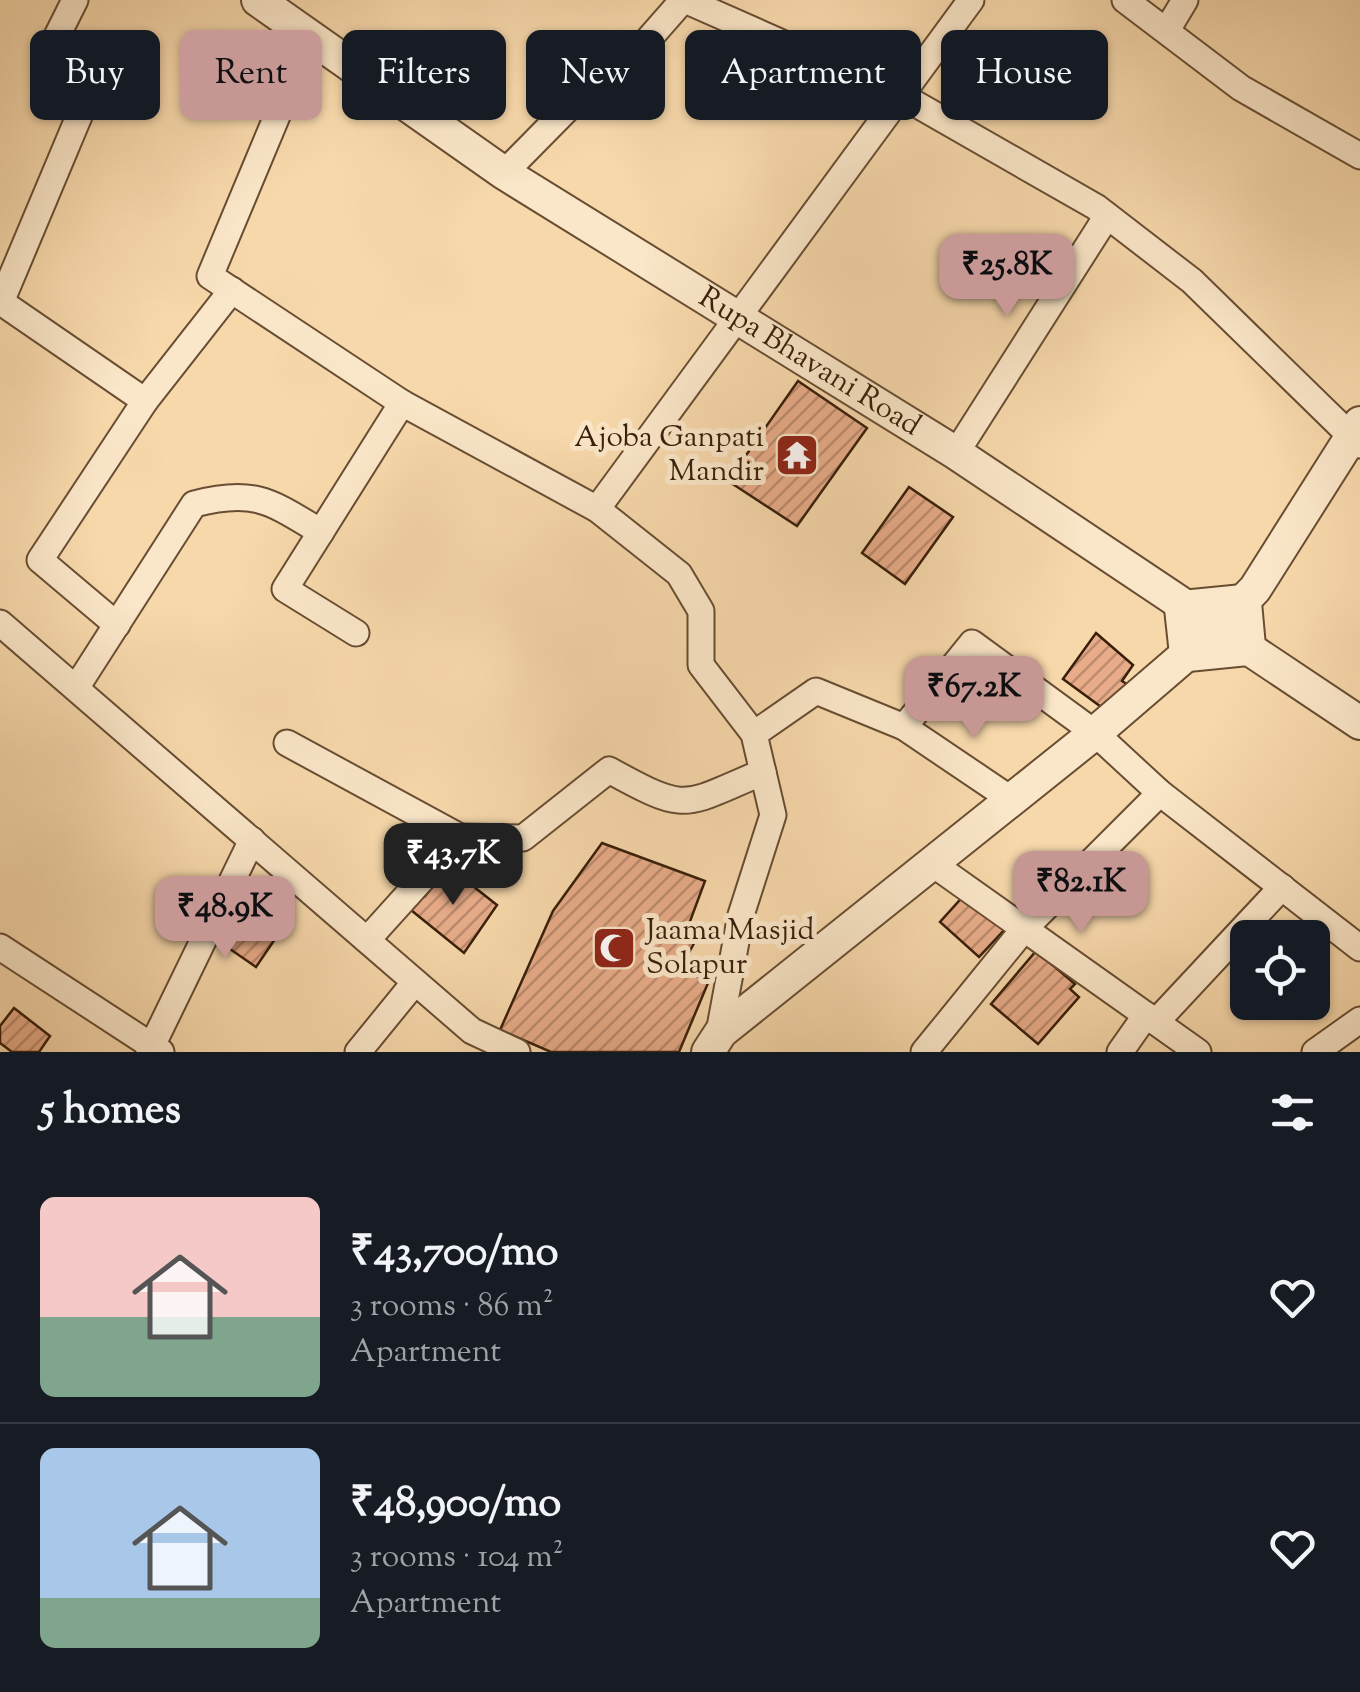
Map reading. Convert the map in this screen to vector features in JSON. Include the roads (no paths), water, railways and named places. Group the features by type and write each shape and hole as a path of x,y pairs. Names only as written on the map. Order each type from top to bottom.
{"street":[{"path":"75,0 54,40 93,83 1,302 146,400"},
{"name":"Rupa Bhavani Road","path":"258,0 301,30"},
{"path":"504,174 582,94 604,90 684,0 752,30"},
{"path":"921,70 971,0"},
{"path":"1125,0 1241,88 1360,156"},
{"path":"1168,30 1185,0"},
{"name":"Rupa Bhavani Road","path":"322,45 504,174 956,453 1216,630 1360,722"},
{"path":"713,1045 1096,733 1216,630 1248,597 1357,435 1192,281 1108,216 921,107"},
{"path":"275,120 210,276 402,403 597,509 679,574 701,611 701,664 754,734 773,815 741,915 713,1045"},
{"path":"597,509 884,120"},
{"path":"956,453 1108,216"},
{"path":"116,625 40,560 146,400 232,290"},
{"path":"356,634 285,589 402,403"},
{"path":"76,688 194,504 214,498 266,498 321,532"},
{"path":"1183,660 1178,604 1248,597"},
{"path":"1183,660 1252,652 1248,597"},
{"path":"0,623 472,1031 517,1052"},
{"path":"904,726 972,643 1096,733 1160,794 1360,948"},
{"path":"754,734 816,691 904,726 1012,800"},
{"path":"287,743 460,837 523,838 610,770 658,797 686,804 763,772"},
{"path":"924,1052 1024,928 1160,794"},
{"path":"367,940 460,837"},
{"path":"0,947 154,1050 252,840"},
{"path":"933,864 1198,1052"},
{"path":"1120,1052 1282,887"},
{"path":"358,1052 416,982"},
{"path":"1315,1052 1360,1020"}],"place":[{"name":"Ajoba Ganpati Mandir","path":"797,455"},
{"name":"Jaama Masjid Solapur","path":"614,948"}]}
